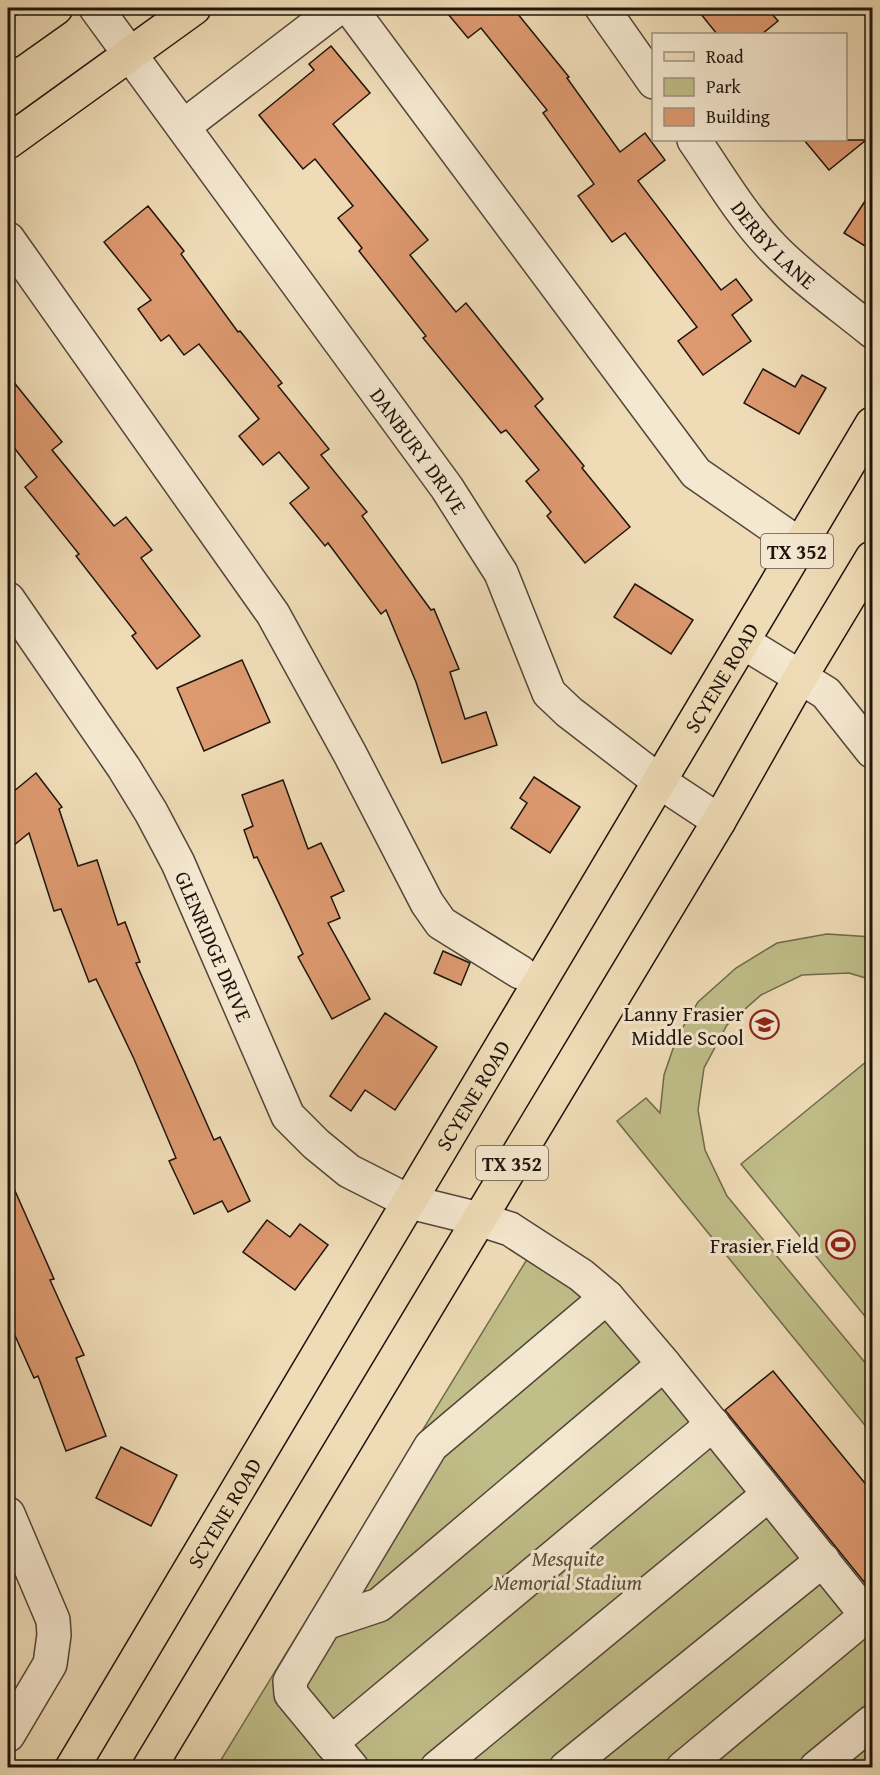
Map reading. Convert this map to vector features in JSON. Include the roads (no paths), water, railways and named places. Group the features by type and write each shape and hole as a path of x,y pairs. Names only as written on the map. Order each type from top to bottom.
{"main road":[{"path":"8,42 56,8"},
{"path":"8,142 194,8"},
{"name":"SCYENE ROAD","path":"72,1767 873,424"},
{"name":"TX 352","path":"149,1767 718,821 801,676 873,558"}],"street":[{"name":"DANBURY DRIVE","path":"96,8 447,488 501,573 549,693 660,782 718,821"},
{"path":"184,126 338,8"},
{"path":"350,8 696,473 800,545"},
{"path":"602,8 652,79"},
{"name":"DERBY LANE","path":"694,141 743,211 772,247 805,278 873,331"},
{"path":"8,239 273,614 350,754 427,903 441,923 520,972"},
{"name":"GLENRIDGE DRIVE","path":"8,599 124,768 151,812 178,862 288,1116 316,1144 349,1171 410,1202 510,1229 581,1275 607,1297 870,1618"},
{"path":"743,642 826,693 873,751"},
{"path":"352,1767 291,1694 290,1681 431,1446 607,1297"},
{"path":"325,1623 379,1605 664,1364"},
{"path":"331,1743 713,1424"},
{"path":"437,1767 769,1494"},
{"path":"8,1514 53,1620 54,1635 50,1664 8,1735"},
{"path":"566,1767 823,1560"},
{"path":"683,1767 870,1618"},
{"path":"816,1767 873,1722"}],"place":[{"name":"Lanny Frasier Middle Scool","path":"765,1025"},
{"name":"Frasier Field","path":"840,1245"}],"park label":[{"name":"Mesquite Memorial Stadium","path":"568,1570"}]}
